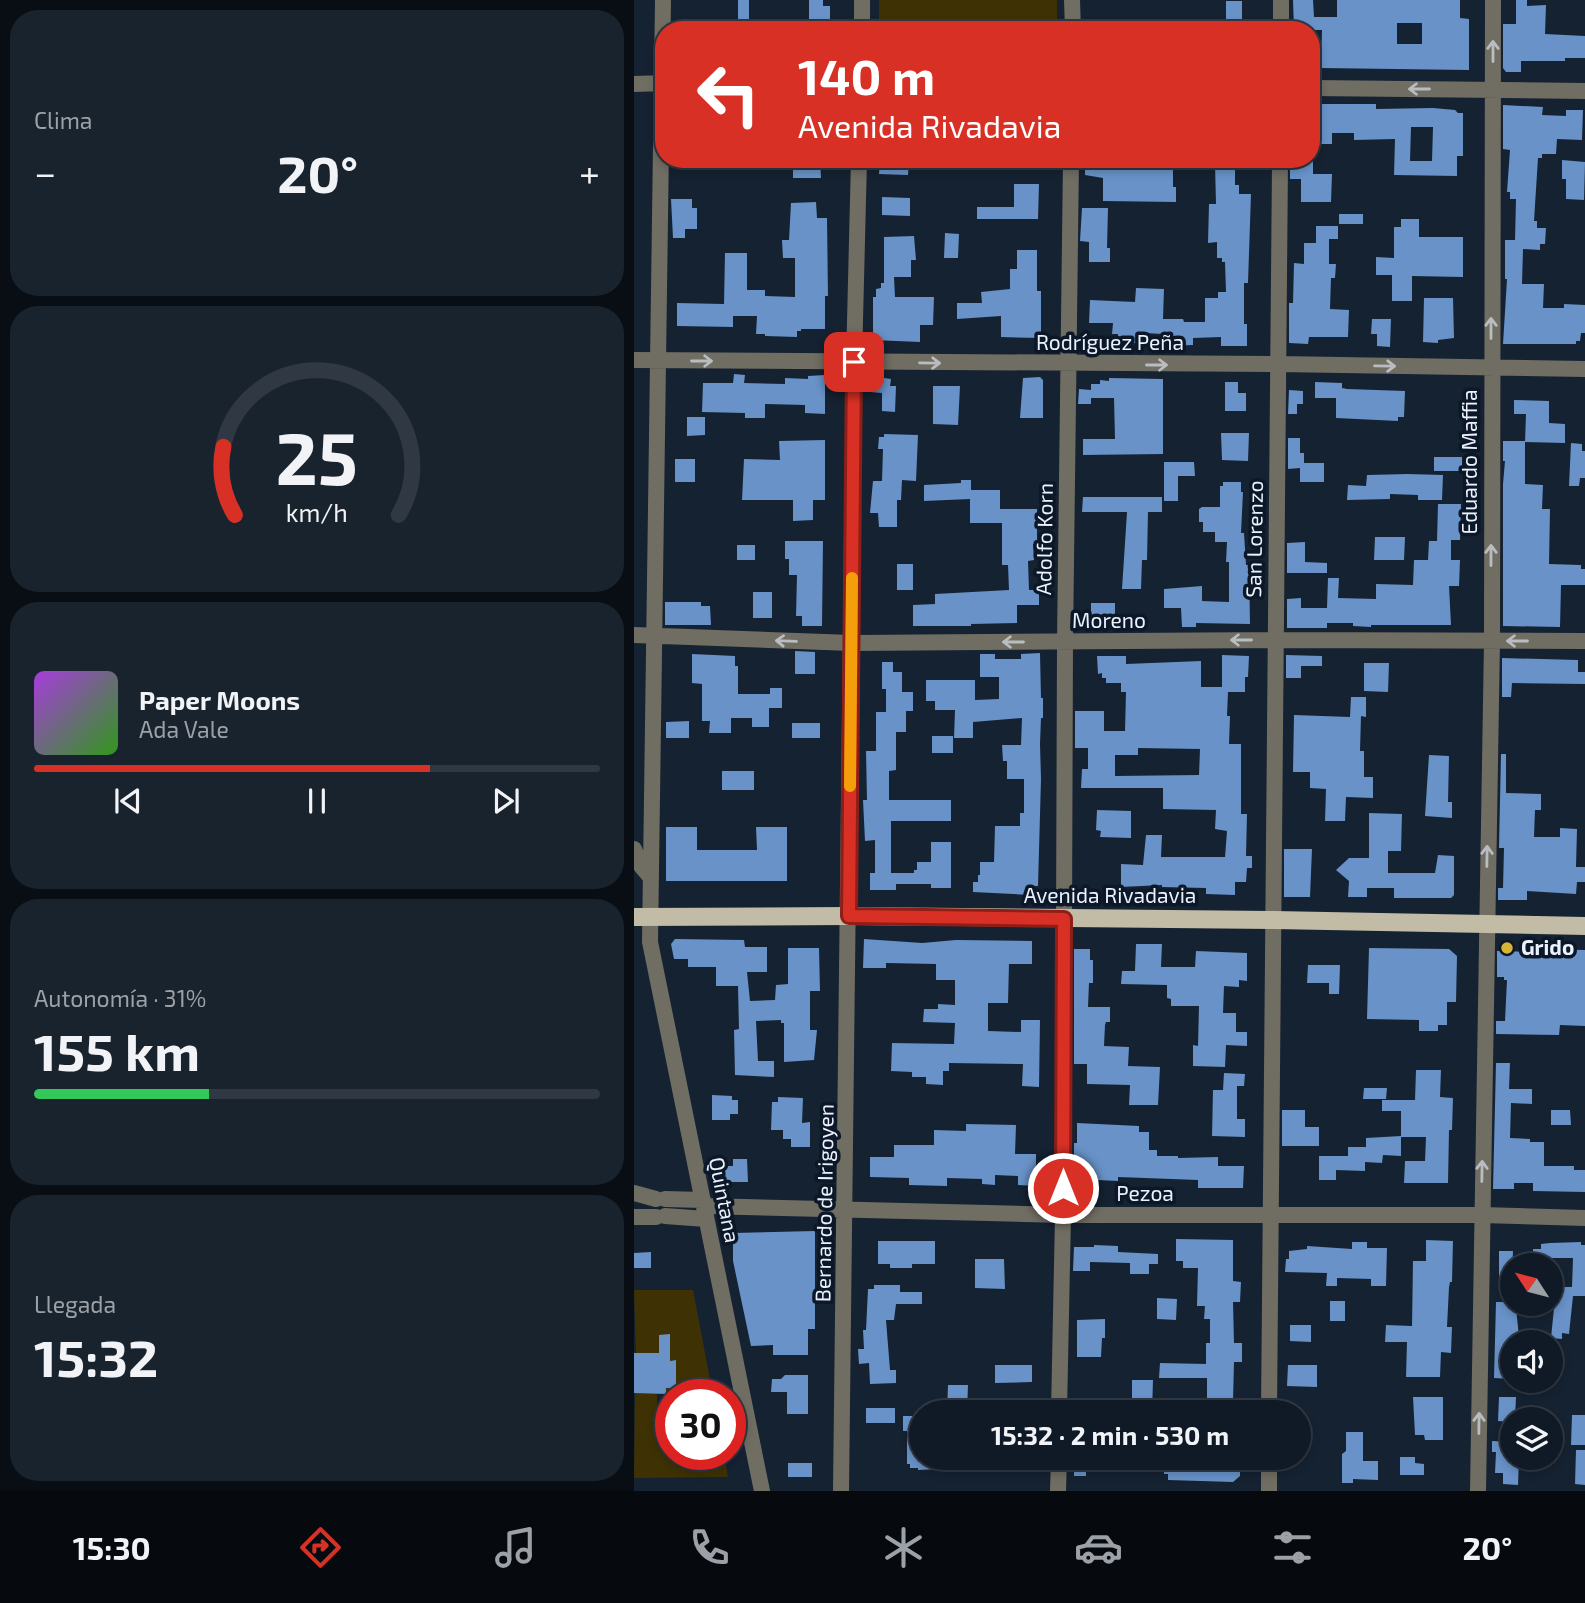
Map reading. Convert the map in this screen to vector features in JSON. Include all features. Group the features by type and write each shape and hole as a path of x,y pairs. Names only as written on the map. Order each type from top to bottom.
{"main road":[{"name":"Avenida Rivadavia","path":"642,917 1274,920 1585,926"}],"street":[{"name":"Quintana","path":"663,0 663,21"},
{"path":"862,0 862,21"},
{"path":"1072,0 1073,21"},
{"path":"1281,0 1281,21"},
{"name":"Eduardo Maffia","path":"1478,1491 1492,641 1493,0"},
{"path":"634,84 655,83"},
{"path":"1320,88 1585,91"},
{"name":"Quintana","path":"662,168 651,878 642,917 650,942 762,1491"},
{"name":"Bernardo de Irigoyen","path":"842,1491 854,362 859,168"},
{"name":"Adolfo Korn","path":"1059,1400 1072,168"},
{"name":"San Lorenzo","path":"1269,1400 1280,168"},
{"name":"Rodríguez Peña","path":"634,360 1068,365 1279,364 1585,369"},
{"name":"Moreno","path":"634,635 852,643 1585,641"},
{"path":"634,849 640,866 651,878"},
{"path":"634,1193 661,1208"},
{"path":"634,1217 661,1208"},
{"name":"Pezoa","path":"661,1208 846,1208 1063,1215 1482,1215 1585,1218"},
{"path":"1058,1491 1059,1470"},
{"path":"1269,1470 1269,1491"}],"shaded area":[{"path":"879,0 1057,0 1057,21 879,21"},
{"path":"634,1290 693,1290 710,1379 669,1379 675,1360 670,1361 669,1335 659,1335 659,1353 636,1353"},
{"path":"635,1393 655,1393 655,1470 727,1470 728,1477 634,1478"}],"building":[{"path":"738,0 749,0 749,21 738,21"},
{"path":"809,0 823,0 823,6 830,6 830,21 809,21"},
{"path":"1293,0 1313,0 1314,17 1337,17 1337,0 1460,0 1460,18 1469,19 1469,70 1321,68 1320,21 1294,21","holes":["1397,23 1422,23 1422,44 1397,44"]},
{"path":"1516,0 1527,0 1527,6 1546,5 1545,34 1585,36 1585,58 1521,61 1521,72 1506,72 1503,68 1503,24 1516,24"},
{"path":"1226,1 1242,1 1242,21 1226,21"},
{"path":"1320,104 1376,104 1376,109 1433,108 1463,113 1463,156 1457,156 1457,176 1394,175 1395,139 1354,140 1354,133 1332,133 1332,144 1320,144","holes":["1411,127 1433,127 1432,161 1410,161"]},
{"path":"1503,105 1543,107 1542,115 1566,116 1566,110 1583,110 1582,140 1557,139 1556,154 1542,154 1542,158 1538,158 1534,221 1537,221 1537,228 1546,228 1545,244 1540,244 1540,250 1523,249 1522,284 1544,284 1543,308 1564,308 1564,304 1585,305 1585,333 1581,333 1580,341 1576,341 1576,344 1503,344 1507,279 1505,240 1515,240 1516,199 1510,199 1510,192 1507,192 1510,150 1503,149"},
{"path":"1562,160 1585,162 1584,200 1566,199"},
{"path":"793,168 820,168 821,178 793,178"},
{"path":"879,168 908,168 908,175 879,174"},
{"path":"1085,168 1173,168 1176,202 1103,201 1103,178 1085,175"},
{"path":"1215,168 1235,168 1235,185 1239,185 1239,194 1251,194 1248,283 1244,283 1247,346 1221,346 1221,337 1193,338 1193,345 1163,346 1163,334 1144,333 1143,343 1130,343 1118,339 1118,334 1112,334 1113,323 1089,323 1090,300 1135,302 1136,288 1164,289 1163,319 1205,322 1205,298 1218,298 1218,292 1226,292 1225,262 1222,262 1222,258 1217,258 1217,242 1208,243 1209,204 1216,204"},
{"path":"1290,168 1313,168 1313,174 1332,174 1331,202 1301,202 1301,179 1290,179"},
{"path":"1014,184 1039,184 1038,219 977,219 977,207 1014,207"},
{"path":"882,197 910,198 910,216 882,215"},
{"path":"671,199 692,199 692,208 697,208 697,229 685,229 685,238 673,238"},
{"path":"816,202 817,218 827,218 828,296 825,296 825,329 801,329 797,331 797,337 765,336 756,334 757,316 733,316 733,327 677,326 677,303 724,304 725,253 747,253 747,290 765,290 765,296 795,297 795,258 783,258 782,240 789,240 791,203"},
{"path":"1082,208 1108,208 1107,248 1110,248 1110,262 1089,262 1089,242 1080,241"},
{"path":"1339,214 1363,214 1363,224 1339,224"},
{"path":"1401,219 1419,219 1419,237 1463,237 1463,277 1412,276 1412,301 1392,301 1392,275 1376,275 1376,257 1394,258 1394,227 1401,227"},
{"path":"1316,226 1338,226 1338,239 1329,239 1329,264 1336,264 1335,278 1331,278 1330,309 1349,310 1348,337 1309,337 1308,344 1289,343 1289,303 1293,303 1294,263 1304,264 1304,243 1316,243"},
{"path":"945,233 959,234 958,258 944,258"},
{"path":"914,236 916,260 911,260 911,277 894,277 895,297 934,297 933,325 920,325 920,342 873,340 873,297 876,297 876,289 881,288 881,283 884,283 884,237"},
{"path":"1017,250 1037,250 1037,291 1041,291 1041,338 1001,337 1001,316 957,319 957,303 982,303 981,292 1010,289 1010,269 1017,269"},
{"path":"1424,298 1453,298 1454,338 1438,340 1438,343 1423,342"},
{"path":"1372,319 1391,319 1390,347 1377,346 1377,334 1371,334"},
{"path":"734,374 745,375 744,383 785,384 785,378 808,379 808,376 825,375 825,414 805,413 805,405 765,404 765,418 745,418 745,413 702,412 703,383 733,383"},
{"path":"871,376 891,379 890,386 896,386 895,412 882,411 882,393 870,392"},
{"path":"1040,377 1043,380 1043,418 1020,418 1023,378"},
{"path":"1109,378 1163,379 1163,454 1083,455 1083,439 1115,439 1114,398 1091,398 1091,404 1078,404 1079,389 1091,390 1091,384 1100,384 1100,380 1109,381"},
{"path":"1225,382 1238,382 1238,393 1246,393 1246,411 1225,411"},
{"path":"1315,382 1342,383 1342,388 1347,389 1405,391 1404,417 1398,417 1398,421 1336,418 1336,398 1315,398"},
{"path":"933,386 960,386 958,425 933,424"},
{"path":"1289,390 1303,391 1303,404 1297,404 1297,414 1288,414"},
{"path":"1514,400 1549,401 1549,423 1565,424 1565,443 1525,442 1526,414 1514,414"},
{"path":"687,417 705,417 705,435 687,436"},
{"path":"1221,433 1249,433 1248,461 1222,460"},
{"path":"884,434 918,435 916,481 902,480 901,500 897,500 897,527 879,527 878,513 870,513 873,481 882,481 883,449 878,449 879,437 884,437"},
{"path":"1288,438 1300,438 1300,453 1304,453 1304,463 1324,463 1324,482 1300,482 1300,468 1288,469"},
{"path":"825,440 825,500 813,500 813,520 793,521 793,500 742,500 744,459 780,460 779,441"},
{"path":"1503,441 1525,441 1525,484 1543,485 1542,509 1550,509 1549,564 1581,565 1581,569 1585,569 1585,585 1561,585 1560,627 1503,626"},
{"path":"1571,443 1582,444 1582,451 1585,451 1585,478 1580,478 1579,486 1569,486"},
{"path":"1434,457 1462,457 1462,471 1434,471"},
{"path":"675,459 695,459 695,482 675,482"},
{"path":"1164,462 1194,462 1195,476 1178,476 1178,501 1164,501"},
{"path":"1367,475 1443,475 1442,500 1418,500 1418,495 1390,494 1390,499 1347,500 1348,485 1366,486"},
{"path":"961,480 971,480 971,490 1000,490 1000,509 1037,509 1037,544 1033,544 1034,560 1028,561 1029,590 1039,590 1039,605 1017,605 1017,623 913,626 913,605 935,604 935,594 1009,590 1008,565 1002,565 1002,523 970,523 970,499 924,501 924,485 961,483"},
{"path":"1223,482 1241,482 1243,492 1241,533 1244,533 1246,565 1249,565 1250,624 1196,623 1196,627 1182,627 1181,608 1164,608 1164,589 1202,586 1202,601 1229,602 1227,542 1215,542 1215,532 1203,532 1203,522 1199,522 1199,509 1220,507 1220,486 1223,486"},
{"path":"1083,497 1162,497 1162,512 1148,512 1147,560 1142,560 1141,589 1122,589 1127,512 1082,512"},
{"path":"1438,504 1461,504 1460,540 1451,540 1451,560 1460,560 1459,586 1449,586 1451,625 1371,627 1353,626 1353,623 1327,623 1327,628 1287,628 1287,599 1301,598 1301,608 1327,608 1328,578 1339,578 1338,598 1376,599 1376,584 1413,585 1414,560 1428,560 1429,541 1437,541"},
{"path":"1375,537 1405,537 1404,560 1374,560"},
{"path":"785,541 823,541 822,626 802,626 802,616 796,616 797,575 789,575 789,559 785,559"},
{"path":"1305,542 1305,562 1327,563 1327,573 1287,573 1287,543"},
{"path":"737,545 755,545 755,560 737,560"},
{"path":"897,564 913,564 913,590 897,590"},
{"path":"753,592 772,592 772,618 753,618"},
{"path":"665,602 701,602 701,606 710,606 711,625 665,625"},
{"path":"1091,603 1115,603 1115,624 1084,624 1084,612 1091,612"},
{"path":"795,651 815,652 815,674 795,674"},
{"path":"1040,653 1043,718 1040,744 1038,886 1030,886 1030,895 973,892 973,882 978,882 980,875 980,862 994,862 995,826 1020,826 1020,813 1024,813 1024,779 1007,779 1007,761 1003,761 1002,745 1021,745 1022,718 973,722 973,738 954,738 955,710 935,710 935,701 926,701 926,680 975,680 975,700 999,699 999,677 980,677 980,654 995,654 995,659 1021,659 1021,654"},
{"path":"692,654 735,656 735,666 738,666 738,694 770,694 770,688 782,688 782,708 769,708 769,727 752,727 752,718 731,718 731,733 709,733 710,721 702,721 702,684 692,683"},
{"path":"1222,655 1249,656 1245,692 1228,692 1227,716 1230,716 1229,744 1241,744 1241,814 1247,814 1246,856 1252,856 1252,868 1247,868 1246,882 1235,882 1235,895 1206,894 1206,888 1162,885 1121,887 1121,864 1143,865 1146,835 1162,835 1161,857 1225,857 1227,831 1215,829 1216,810 1163,809 1163,788 1081,788 1082,769 1088,769 1088,748 1075,748 1075,711 1104,711 1104,731 1125,731 1126,692 1121,692 1121,683 1106,683 1102,673 1098,674 1097,656 1126,656 1126,664 1201,661 1201,687 1222,687","holes":["1138,748 1200,749 1199,775 1115,776 1115,755 1138,755"]},
{"path":"1286,655 1322,656 1322,666 1301,666 1301,678 1286,678"},
{"path":"1502,658 1578,660 1578,672 1585,672 1585,684 1512,683 1511,697 1502,697"},
{"path":"882,662 893,662 893,672 902,672 902,692 913,692 913,711 906,711 906,732 896,732 896,770 889,771 889,800 951,800 951,821 891,821 891,873 914,873 914,870 917,870 917,862 931,862 931,842 951,842 951,888 931,888 931,884 896,884 896,890 870,890 870,873 875,873 875,840 865,841 863,800 867,800 866,751 876,751 876,712 886,712 886,689 882,689"},
{"path":"1364,663 1389,663 1388,692 1364,691"},
{"path":"1351,697 1366,697 1366,717 1361,716 1360,751 1364,751 1364,777 1373,777 1373,798 1346,797 1345,821 1325,821 1326,789 1310,788 1310,772 1293,772 1294,715 1350,717"},
{"path":"689,721 689,738 666,738 666,722"},
{"path":"792,723 820,723 820,738 792,738"},
{"path":"932,736 953,736 953,753 932,753"},
{"path":"1501,754 1506,754 1506,793 1541,794 1541,810 1535,810 1534,837 1560,837 1560,828 1577,829 1576,867 1585,867 1585,882 1577,882 1576,894 1527,891 1527,900 1498,900 1498,888 1503,888 1504,848 1499,848"},
{"path":"1429,755 1449,756 1448,802 1452,802 1452,818 1425,816"},
{"path":"722,771 754,771 754,790 722,790"},
{"path":"1097,810 1131,811 1131,838 1100,837 1101,831 1096,830"},
{"path":"1369,813 1402,814 1401,851 1388,851 1388,873 1435,873 1438,855 1454,856 1454,895 1451,898 1394,898 1394,888 1367,888 1367,897 1348,897 1349,881 1336,870 1349,858 1369,858"},
{"path":"666,827 697,827 697,850 757,850 756,827 787,827 787,881 666,881"},
{"path":"1284,849 1312,849 1310,897 1284,897"},
{"path":"675,939 744,940 745,947 767,947 767,972 747,972 750,1001 775,1000 776,985 788,984 788,948 819,948 820,991 810,991 810,1030 817,1030 814,1060 784,1062 784,1023 781,1023 781,1020 756,1021 758,1061 774,1061 774,1077 735,1075 734,1030 739,1029 738,986 716,986 716,967 688,967 688,959 674,959 671,944"},
{"path":"864,939 922,943 956,940 1032,941 1032,964 1009,964 1008,1003 988,1003 988,1031 1021,1032 1021,1020 1040,1020 1039,1087 1022,1086 1023,1064 949,1063 949,1071 943,1071 943,1085 926,1084 926,1077 912,1077 912,1072 891,1071 892,1043 954,1044 955,1023 923,1022 924,1009 938,1009 938,1004 955,1005 955,980 936,980 936,964 886,963 886,968 863,968"},
{"path":"1136,944 1162,944 1161,967 1195,967 1196,951 1247,953 1247,981 1239,980 1239,987 1224,986 1223,1013 1236,1013 1236,1032 1247,1032 1247,1046 1226,1045 1225,1067 1193,1066 1193,1045 1198,1046 1199,1006 1171,1006 1171,999 1167,998 1167,985 1121,984 1122,971 1135,971"},
{"path":"1369,948 1449,949 1457,956 1456,1002 1447,1002 1447,1025 1438,1025 1438,1031 1419,1031 1419,1020 1367,1019"},
{"path":"1074,949 1090,949 1090,960 1093,960 1093,983 1089,983 1088,1007 1110,1007 1110,1022 1105,1025 1104,1046 1129,1047 1128,1066 1160,1067 1158,1105 1129,1105 1130,1085 1087,1084 1087,1064 1074,1064"},
{"path":"1539,949 1585,950 1585,1026 1560,1025 1559,1035 1496,1034 1496,1021 1505,1021 1507,980 1497,977 1497,951 1539,952"},
{"path":"1308,965 1340,965 1339,994 1329,994 1329,983 1307,983"},
{"path":"1496,1063 1510,1063 1509,1089 1532,1089 1532,1104 1511,1103 1510,1138 1544,1142 1544,1166 1574,1166 1574,1170 1585,1170 1585,1192 1533,1191 1533,1183 1514,1183 1514,1189 1493,1189"},
{"path":"1416,1070 1441,1070 1440,1097 1453,1098 1452,1130 1449,1130 1448,1183 1404,1183 1405,1161 1425,1161 1426,1137 1401,1137 1401,1156 1383,1155 1382,1163 1365,1162 1365,1171 1336,1170 1336,1180 1319,1180 1319,1156 1348,1156 1348,1147 1366,1147 1366,1138 1401,1136 1401,1111 1382,1111 1382,1100 1415,1100"},
{"path":"1224,1073 1245,1074 1244,1086 1237,1086 1237,1119 1245,1119 1245,1137 1212,1136 1213,1090 1223,1090"},
{"path":"1364,1088 1387,1088 1386,1099 1363,1099"},
{"path":"712,1095 732,1096 732,1100 738,1100 738,1114 730,1114 730,1120 712,1120"},
{"path":"778,1097 803,1098 802,1123 810,1122 810,1147 791,1147 791,1139 783,1139 783,1130 771,1130 772,1102 778,1102"},
{"path":"1282,1110 1305,1110 1305,1127 1319,1127 1319,1146 1282,1146"},
{"path":"1551,1110 1570,1110 1571,1125 1551,1125"},
{"path":"1077,1123 1139,1126 1139,1132 1149,1132 1149,1150 1157,1150 1157,1156 1218,1157 1218,1166 1244,1166 1243,1188 1198,1188 1198,1180 1118,1177 1118,1181 1098,1180 1097,1188 1076,1187 1074,1143 1077,1143"},
{"path":"966,1124 1016,1125 1015,1154 1036,1154 1036,1186 1018,1185 1018,1176 995,1175 995,1185 982,1184 982,1179 947,1178 947,1186 909,1185 909,1178 870,1177 870,1157 894,1157 894,1145 934,1145 934,1130 966,1131"},
{"path":"733,1159 747,1159 748,1182 722,1182 722,1166 733,1166"},
{"path":"815,1231 815,1329 808,1329 808,1355 773,1355 773,1345 751,1346 733,1261 733,1233"},
{"path":"1176,1239 1233,1240 1233,1281 1241,1282 1240,1302 1233,1302 1234,1343 1242,1343 1242,1362 1234,1362 1233,1400 1207,1400 1207,1378 1159,1378 1160,1363 1206,1364 1206,1343 1210,1343 1210,1319 1204,1319 1205,1306 1197,1306 1198,1268 1183,1268 1183,1261 1176,1261"},
{"path":"1426,1240 1453,1241 1447,1327 1452,1327 1451,1353 1441,1352 1440,1377 1406,1377 1407,1342 1385,1342 1386,1325 1412,1326 1413,1261 1426,1261"},
{"path":"878,1241 935,1241 935,1264 890,1268 890,1264 878,1264"},
{"path":"1352,1242 1367,1242 1367,1248 1387,1248 1386,1286 1371,1286 1371,1279 1337,1278 1337,1286 1326,1286 1327,1273 1285,1272 1289,1251 1307,1249 1307,1246 1352,1249"},
{"path":"1581,1242 1581,1245 1585,1245 1585,1296 1573,1296 1569,1334 1563,1333 1563,1330 1552,1330 1553,1316 1563,1316 1563,1287 1572,1287 1573,1258 1563,1258 1563,1253 1533,1253 1533,1249 1541,1249 1541,1244"},
{"path":"1118,1246 1118,1252 1158,1254 1158,1264 1149,1264 1149,1274 1130,1274 1130,1263 1090,1262 1090,1271 1073,1271 1074,1247"},
{"path":"1499,1251 1513,1251 1500,1253 1499,1279"},
{"path":"651,1252 651,1268 634,1268 634,1253"},
{"path":"975,1259 1004,1259 1005,1289 975,1288"},
{"path":"874,1285 900,1285 900,1292 922,1292 922,1304 896,1304 894,1320 886,1320 890,1370 896,1370 896,1383 870,1384 869,1363 859,1364 858,1349 864,1349 863,1330 866,1330 868,1289 874,1289"},
{"path":"1157,1298 1177,1299 1176,1320 1157,1319"},
{"path":"1330,1301 1345,1301 1345,1321 1330,1321"},
{"path":"1496,1302 1500,1302 1500,1316 1517,1316 1518,1330 1500,1330 1500,1378 1494,1378"},
{"path":"1105,1319 1101,1357 1077,1357 1077,1320"},
{"path":"1290,1325 1311,1325 1311,1342 1290,1341"},
{"path":"670,1334 670,1361 676,1360 676,1379 655,1379 655,1394 634,1393 634,1353 659,1353 659,1335"},
{"path":"995,1365 1032,1365 1032,1382 995,1383"},
{"path":"1288,1365 1317,1365 1317,1387 1287,1386"},
{"path":"785,1375 808,1375 808,1414 787,1414 787,1392 771,1392 772,1379 781,1379"},
{"path":"1132,1380 1153,1380 1152,1400 1101,1400 1101,1398 1132,1398"},
{"path":"948,1385 968,1385 967,1400 947,1400"},
{"path":"1413,1397 1443,1397 1443,1440 1425,1440 1424,1435 1415,1435"},
{"path":"1499,1397 1516,1397 1516,1407 1500,1407 1498,1421"},
{"path":"866,1408 895,1408 895,1423 866,1423"},
{"path":"1572,1415 1585,1415 1585,1445 1571,1445"},
{"path":"903,1416 909,1416 909,1464 907,1431 903,1431"},
{"path":"1346,1432 1363,1432 1363,1461 1378,1461 1378,1480 1353,1479 1353,1483 1342,1483 1342,1454 1346,1451"},
{"path":"1492,1441 1500,1441 1500,1470 1519,1470 1518,1485 1503,1484 1503,1473 1495,1473 1496,1452 1492,1452"},
{"path":"1576,1450 1585,1450 1585,1485 1575,1484"},
{"path":"1400,1457 1415,1457 1415,1463 1424,1464 1424,1475 1400,1475"},
{"path":"788,1463 812,1463 812,1477 788,1477"},
{"path":"1074,1470 1144,1470 1086,1471 1086,1476 1074,1476"},
{"path":"1164,1470 1240,1470 1240,1476 1233,1482 1168,1480 1168,1474 1164,1474"}],"slow traffic":[{"path":"850,786 852,578"}],"place":[{"name":"Grido","path":"1507,948"}],"route":[{"path":"854,362 849,916 1064,919 1063,1188"}]}
